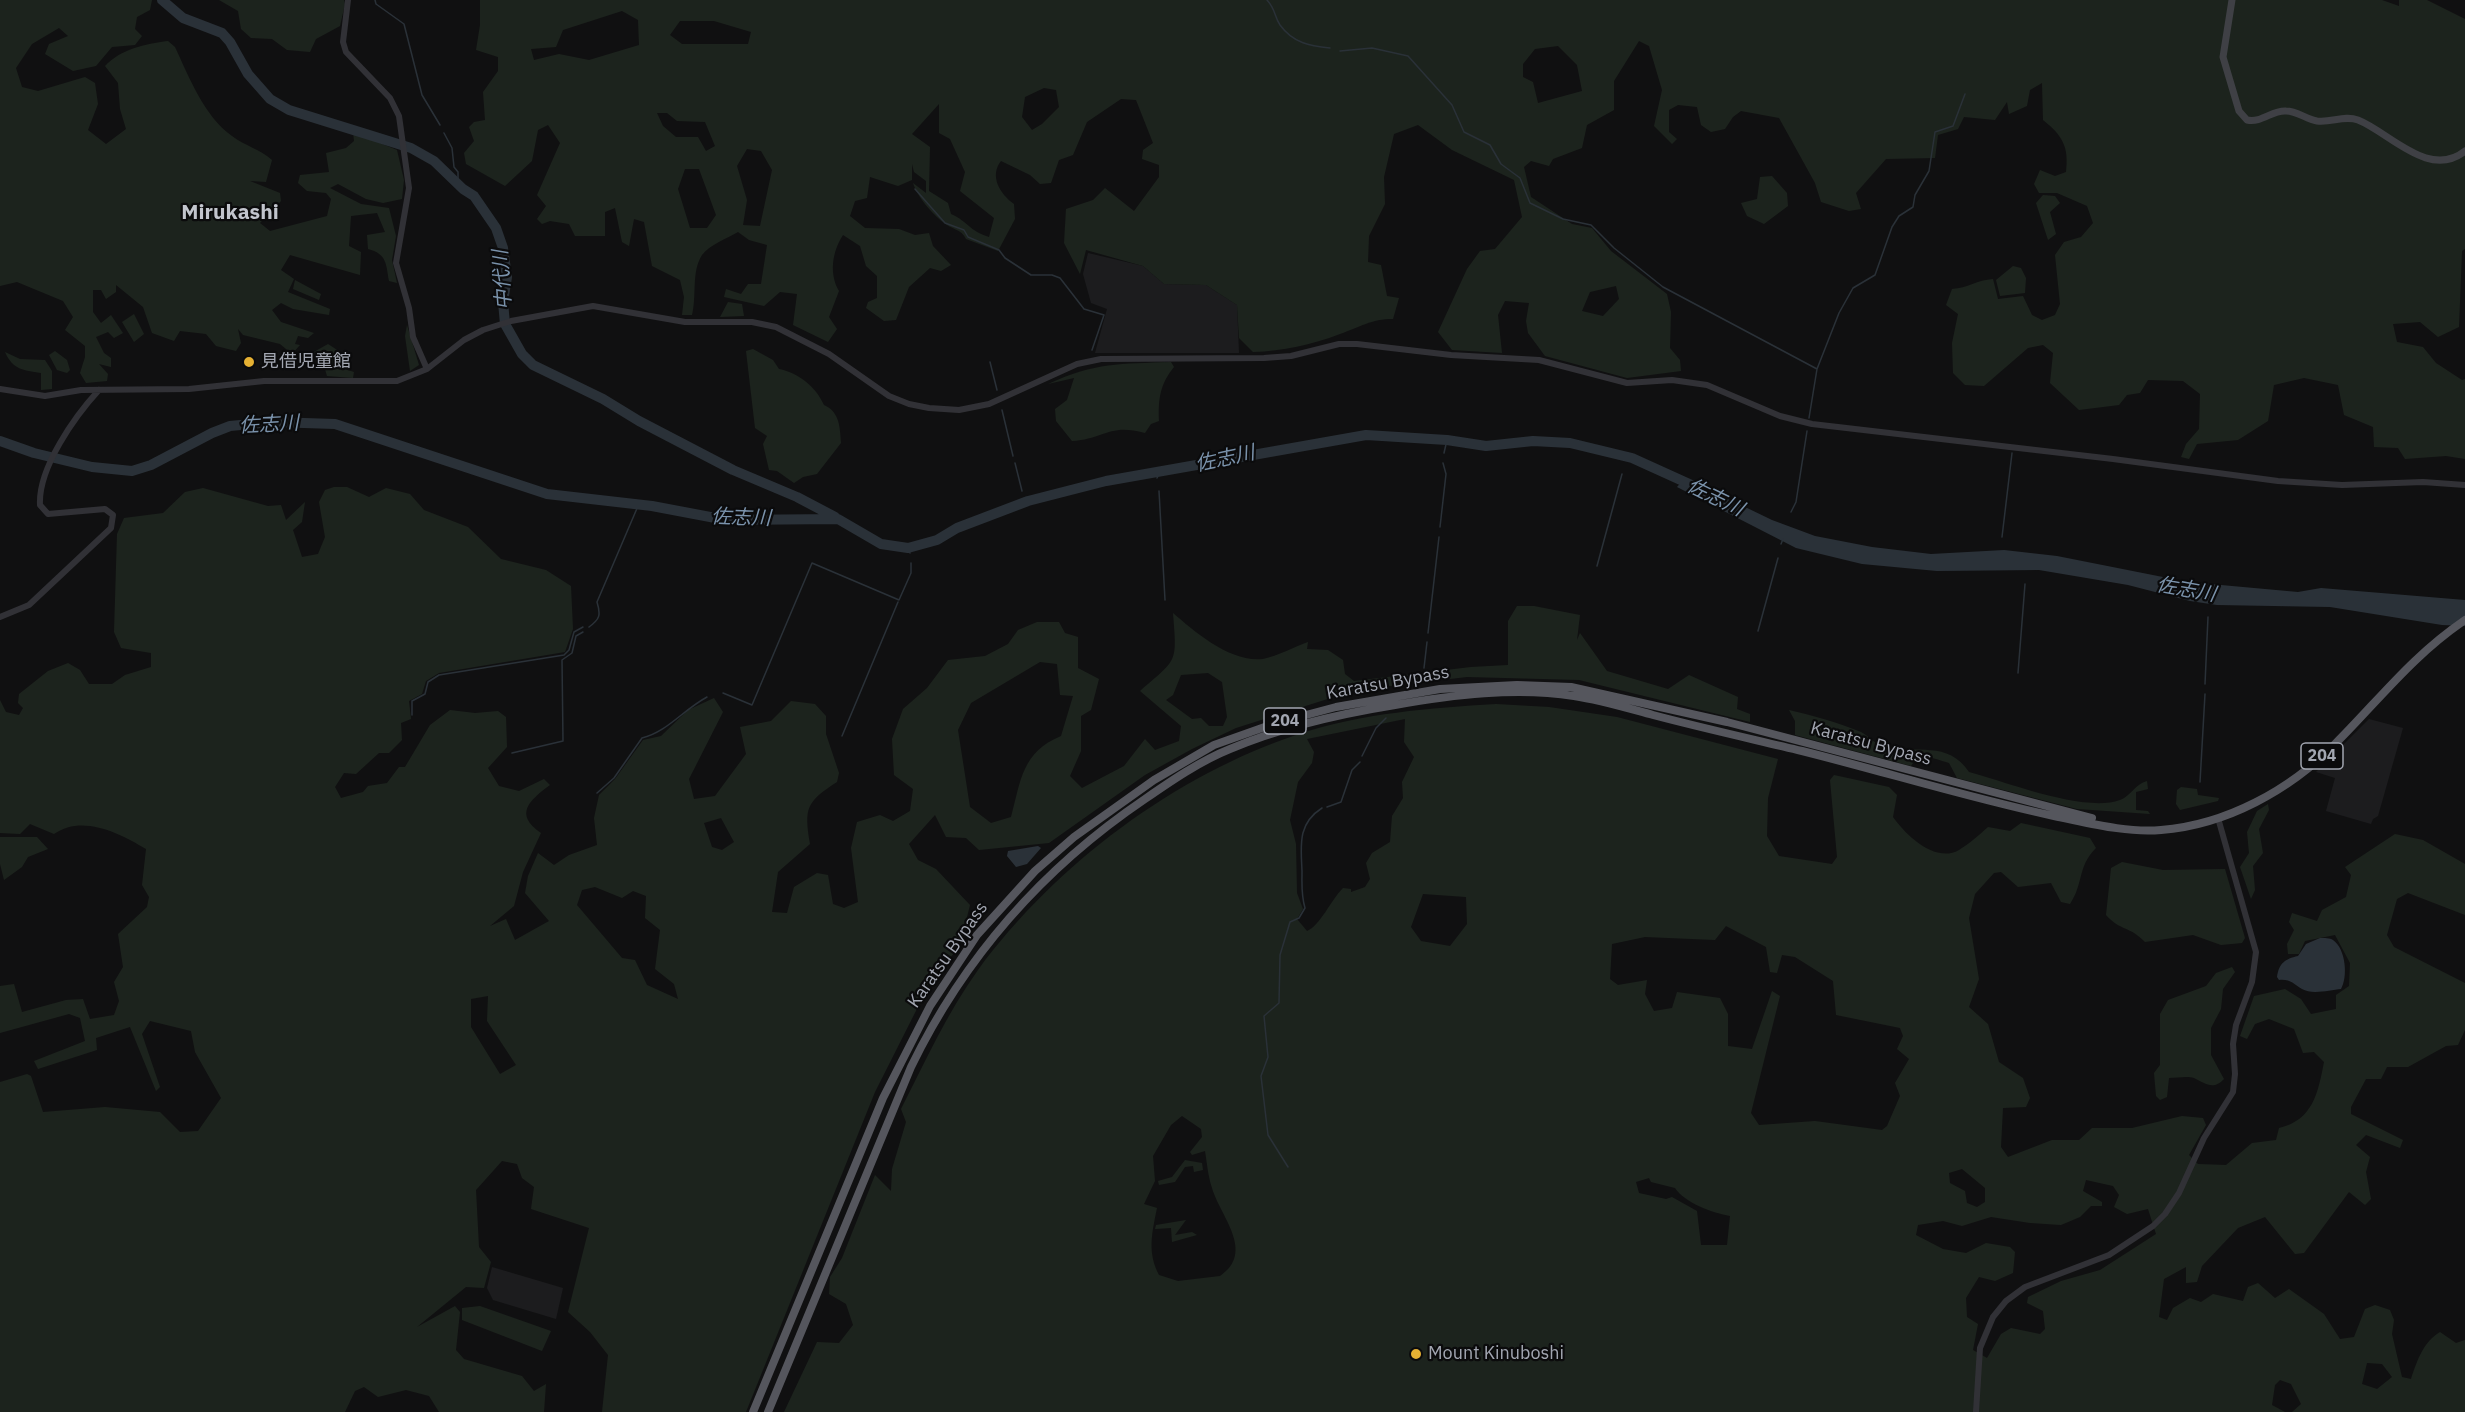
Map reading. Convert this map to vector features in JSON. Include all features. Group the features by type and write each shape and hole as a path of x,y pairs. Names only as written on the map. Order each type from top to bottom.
{"highway":[{"name":"Karatsu Bypass","path":"768,1412 911,1066 939,1012 976,957 1012,912 1081,845 1159,789 1231,748 1273,733 1346,714 1438,698 1499,694 1573,695 1800,751 2012,807 2112,827 2164,831 2218,818 2266,797 2303,773 2335,744 2400,672 2440,637 2465,620"},
{"name":"Karatsu Bypass","path":"753,1412 855,1162 904,1052 947,978 977,935 1035,871 1095,820 1154,780 1227,740 1275,723 1336,707 1399,695 1467,687 1571,687 1727,722 2091,818 2173,828"}],"main road":[{"path":"2232,0 2223,57 2239,111 2247,120 2259,121 2287,111 2318,121 2356,119 2409,151 2423,156 2443,160 2453,158 2465,151"}],"street":[{"path":"348,0 343,32 346,51 390,98 399,116 410,188 396,263 409,308 413,337 427,369"},
{"path":"0,389 45,396 99,390 189,389 285,381 384,383 408,378 427,369 464,340 500,324 593,306 685,322 752,322 776,327 829,354 889,396 909,404 929,408 959,410 989,404 1077,364 1101,359 1264,358 1357,344 1451,355 1539,360 1627,382 1687,381 1707,385 1780,416 1812,424 2113,459 2278,481 2342,485 2424,482 2465,485"},
{"path":"0,617 20,610 38,598 111,528 114,521 113,515 105,509 58,515 43,511 39,495 57,451 87,402 99,390"},
{"path":"1976,1412 1980,1348 1994,1317 2006,1301 2025,1287 2088,1265 2153,1226 2166,1214 2179,1193 2204,1138 2233,1092 2235,1084 2233,1044 2236,1025 2252,982 2256,952 2218,818"}],"shaded area":[{"path":"0,0 152,0 150,10 137,17 135,29 142,36 135,45 112,47 96,66 73,71 45,54 49,44 68,36 59,28 32,44 16,68 22,87 38,91 85,77 95,83 98,104 88,130 106,144 126,129 120,109 118,83 105,66 126,51 168,41 175,47 198,95 213,118 232,136 272,160 266,182 250,181 280,193 281,201 260,223 270,231 327,216 331,199 326,193 307,191 298,183 300,175 329,172 326,153 346,148 354,141 353,132 397,150 404,180 402,199 383,203 366,199 338,184 330,188 361,204 389,208 396,236 392,260 397,283 389,281 382,257 368,249 367,235 385,232 377,213 351,216 349,246 361,252 360,275 290,255 281,270 294,279 288,292 330,309 329,315 293,309 281,303 272,310 281,322 314,333 308,338 298,336 295,344 300,345 292,354 280,344 243,335 238,329 241,343 236,351 216,346 206,334 180,331 174,341 152,333 143,307 116,285 116,292 106,299 101,290 93,290 93,312 101,323 111,315 123,333 114,338 108,332 96,337 104,353 111,358 111,367 99,364 108,374 107,381 86,383 80,373 85,357 85,346 65,330 73,317 63,301 17,282 0,286"},
{"path":"219,0 344,0 345,4 340,26 316,39 310,52 287,50 272,39 251,38 241,29 238,11"},
{"path":"480,0 2382,0 2399,6 2399,0 2427,0 2465,19 2465,249 2462,251 2459,327 2438,337 2420,322 2393,324 2397,342 2423,347 2436,363 2462,380 2465,379 2465,459 2446,456 2405,459 2398,448 2374,447 2373,427 2344,415 2338,385 2304,378 2274,385 2268,421 2238,440 2197,444 2189,459 2181,457 2186,444 2199,429 2200,394 2183,381 2148,380 2140,393 2127,395 2119,405 2079,410 2050,383 2053,353 2043,345 2028,348 1984,386 1965,385 1953,373 1952,343 1958,314 1946,305 1952,289 1993,279 1998,299 2023,296 2032,315 2042,320 2055,315 2060,304 2055,255 2064,242 2081,237 2093,223 2087,206 2057,193 2039,193 2034,184 2040,170 2055,176 2066,172 2063,143 2055,131 2043,120 2042,83 2030,90 2027,106 2009,114 2007,102 1995,120 1964,117 1958,129 1938,135 1935,158 1886,159 1856,193 1861,209 1849,211 1821,202 1815,183 1779,118 1741,111 1733,117 1725,129 1711,132 1701,125 1697,107 1678,105 1669,110 1669,132 1677,139 1672,144 1654,126 1662,90 1649,46 1639,41 1614,81 1614,110 1587,125 1582,148 1553,159 1549,166 1531,161 1524,167 1531,197 1572,224 1592,228 1611,251 1667,294 1671,312 1670,348 1680,360 1681,371 1627,378 1545,356 1528,333 1526,321 1529,303 1505,301 1498,315 1502,353 1452,350 1438,332 1467,269 1480,251 1495,249 1522,217 1514,180 1452,150 1418,125 1394,134 1384,177 1385,204 1369,236 1368,262 1381,265 1387,296 1399,298 1393,319 1372,322 1308,344 1253,352 1239,338 1237,305 1206,285 1164,284 1143,266 1086,250 1080,274 1064,243 1066,209 1093,200 1105,188 1134,211 1159,177 1159,165 1142,159 1143,150 1153,143 1136,100 1121,99 1087,122 1073,155 1059,160 1051,183 1040,184 1030,175 1001,161 996,179 1004,195 1014,204 1015,219 998,251 966,239 962,233 934,214 915,188 913,183 926,193 926,181 914,172 912,164 912,180 898,186 870,177 867,198 855,201 850,216 865,228 899,229 915,235 929,233 933,246 951,265 941,271 930,268 909,287 896,320 884,321 866,308 868,302 877,298 877,276 866,266 860,246 843,235 836,249 833,263 834,277 839,291 829,317 837,329 828,342 793,325 797,294 780,292 764,306 724,297 726,289 741,294 748,284 761,284 767,245 749,240 738,232 714,245 702,255 696,269 692,315 682,315 684,297 680,280 652,266 644,222 634,219 629,246 622,242 615,208 605,212 605,236 575,236 569,224 550,221 542,224 537,219 546,206 537,195 560,143 548,125 538,130 532,161 505,186 466,164 464,153 474,141 469,127 474,122 485,120 483,92 498,71 498,57 476,50 480,25","holes":["622,11 638,20 639,45 589,60 559,54 534,60 531,49 556,47 563,30","680,21 714,21 751,32 748,44 682,44 670,35","1558,46 1577,65 1582,91 1538,103 1533,82 1523,77 1523,64 1535,49","1044,88 1056,90 1059,107 1042,124 1032,130 1022,117 1025,97","939,104 939,133 950,139 965,172 960,191 994,218 989,237 977,232 951,214 948,203 929,191 930,147 912,134","657,113 667,113 677,121 705,122 715,146 706,151 698,137 676,137 663,126","747,149 761,151 772,170 760,226 743,225 747,200 737,166","685,169 699,169 716,215 707,228 690,228 678,189","1616,286 1619,299 1603,316 1582,311 1590,292"]},
{"path":"1772,176 1787,193 1788,206 1764,224 1747,216 1741,203 1757,199 1760,177"},
{"path":"2043,195 2055,196 2060,203 2050,212 2056,234 2048,240 2036,203"},
{"path":"1088,253 1143,266 1164,284 1206,285 1237,305 1239,353 1095,353 1107,309 1091,303 1083,274"},
{"path":"2013,266 2021,268 2026,278 2025,293 2000,296 1996,280"},
{"path":"295,280 321,294 319,300 293,289"},
{"path":"728,302 742,304 744,316 720,317"},
{"path":"134,314 144,334 134,342 122,322"},
{"path":"407,325 419,365 410,371 405,336"},
{"path":"328,344 345,355 342,368 354,372 353,378 327,376 324,366 312,353"},
{"path":"753,349 773,360 779,369 806,382 836,416 841,443 817,474 803,477 794,483 777,471 769,470 763,444 767,436 755,428 746,351"},
{"path":"55,351 67,360 70,370 67,373 57,370 49,355"},
{"path":"5,352 20,359 45,360 52,371 52,389 41,390 41,373 15,366"},
{"path":"1171,362 1174,367 1161,392 1159,421 1151,424 1145,433 1123,430 1072,441 1056,421 1055,409 1067,400 1074,378 1048,384 1095,368 1122,364"},
{"path":"347,487 369,497 386,488 410,494 424,510 468,527 501,559 546,570 571,586 573,629 565,652 439,673 426,681 422,694 409,701 411,719 401,723 402,740 389,753 379,753 356,774 344,773 335,787 341,798 363,792 368,786 387,783 399,767 405,767 430,725 450,710 475,713 498,711 506,717 507,747 488,768 499,786 519,791 544,779 550,785 536,796 526,813 528,820 541,833 523,872 514,906 490,926 506,919 515,940 549,921 525,893 528,876 538,853 554,865 569,855 597,845 594,818 599,795 615,779 643,740 661,736 688,710 714,698 723,712 689,779 694,799 715,796 746,754 740,727 771,721 791,701 815,704 826,716 826,734 839,773 837,782 819,795 810,807 807,822 810,844 778,872 772,912 787,913 794,887 817,873 828,875 833,904 844,908 858,902 851,848 857,822 880,815 893,821 910,811 913,789 894,775 892,739 903,709 927,688 948,660 985,656 1008,644 1018,630 1037,622 1059,622 1065,633 1078,637 1078,668 1099,679 1091,710 1081,716 1081,751 1070,776 1082,788 1124,766 1145,739 1155,750 1179,741 1181,726 1140,691 1162,672 1172,659 1175,642 1173,613 1214,645 1251,659 1269,658 1308,642 1307,649 1328,650 1343,660 1345,674 1354,681 1471,667 1508,665 1508,621 1517,606 1534,606 1580,615 1577,640 1580,633 1607,671 1668,689 1689,675 1738,697 1737,709 1750,714 1750,722 1579,680 1467,677 1356,690 1236,728 1145,775 1049,843 979,850 966,838 946,837 935,815 909,844 918,860 936,869 970,905 960,945 928,987 875,1092 746,1412 602,1412 608,1355 590,1332 568,1312 589,1228 531,1209 534,1187 522,1178 517,1164 502,1161 476,1190 479,1247 491,1262 484,1288 466,1287 417,1327 455,1306 460,1312 456,1350 464,1359 522,1376 534,1391 546,1384 544,1412 439,1412 429,1396 406,1390 378,1397 364,1387 355,1391 345,1412 0,1412 0,1082 27,1074 31,1076 43,1112 105,1107 160,1112 180,1132 198,1131 221,1098 195,1052 191,1031 150,1021 142,1034 160,1087 156,1091 130,1027 96,1038 97,1050 38,1069 34,1061 85,1041 80,1018 69,1014 0,1033 0,986 14,984 22,1012 66,1000 83,999 90,1019 114,1015 119,1001 114,982 123,967 118,934 147,907 149,897 142,885 146,849 125,837 89,826 65,828 54,834 30,824 20,834 0,833 0,700 6,712 19,715 23,708 18,703 19,694 48,671 68,663 80,670 89,684 112,684 125,675 151,667 151,653 121,648 114,632 117,534 124,518 163,513 185,492 203,488 268,506 281,505 286,520 305,502 302,522 293,530 302,557 318,554 325,537 319,502 325,490","holes":["1040,662 1057,664 1060,695 1073,696 1061,736 1038,750 1025,769 1011,817 991,823 970,807 958,730 971,703","1208,673 1222,682 1227,717 1223,726 1209,726 1201,718 1192,719 1166,700 1173,695 1181,675","721,818 734,842 722,850 712,847 704,823","595,887 622,898 633,891 646,896 645,918 660,930 655,969 674,984 678,999 647,985 635,960 622,958 577,905 582,890","488,996 487,1021 516,1065 500,1074 471,1027 471,999"]},
{"path":"1496,704 1549,707 1617,717 1778,759 1768,798 1767,836 1779,856 1832,864 1837,857 1830,780 1834,775 1889,787 1897,795 1893,817 1898,824 1913,839 1940,853 1959,850 1988,827 2010,831 2021,823 2090,838 2096,848 2086,862 2070,904 2061,902 2051,883 2018,887 2001,872 1994,873 1975,894 1969,918 1979,979 1969,1007 1988,1024 1999,1062 2023,1078 2030,1098 2026,1107 2003,1108 2001,1147 2008,1157 2052,1140 2079,1140 2092,1128 2132,1128 2182,1116 2203,1118 2206,1125 2189,1155 2198,1164 2226,1165 2252,1143 2276,1140 2279,1128 2300,1119 2312,1104 2324,1062 2314,1052 2303,1053 2294,1029 2269,1019 2255,1024 2247,1039 2240,1036 2254,996 2285,989 2301,999 2311,1014 2336,1009 2336,995 2349,986 2350,963 2335,935 2305,941 2299,954 2288,954 2287,944 2294,930 2289,922 2292,913 2317,921 2322,910 2346,897 2351,875 2345,867 2395,834 2423,840 2465,864 2465,915 2408,893 2397,899 2387,935 2394,947 2465,983 2465,1030 2458,1045 2446,1046 2408,1067 2387,1067 2381,1079 2366,1079 2351,1107 2351,1114 2403,1140 2400,1148 2366,1135 2356,1145 2370,1157 2366,1172 2371,1199 2365,1205 2349,1192 2304,1253 2295,1254 2265,1217 2238,1228 2202,1266 2197,1282 2186,1283 2186,1267 2164,1279 2159,1317 2167,1320 2173,1308 2190,1298 2201,1302 2213,1294 2243,1301 2248,1287 2258,1283 2275,1298 2289,1289 2324,1314 2340,1339 2354,1337 2365,1309 2375,1305 2390,1310 2394,1320 2392,1334 2402,1377 2411,1379 2425,1347 2440,1332 2456,1343 2465,1340 2465,1412 2292,1412 2301,1404 2291,1384 2280,1380 2275,1385 2272,1405 2285,1412 784,1412 817,1342 839,1343 853,1325 846,1304 829,1294 830,1277 842,1258 875,1175 891,1191 892,1169 906,1122 901,1109 946,1020 967,986 1009,931 1044,894 1121,828 1208,773 1253,752 1299,734 1372,716","holes":["1405,719 1404,742 1414,757 1402,782 1403,798 1392,816 1390,842 1372,853 1366,863 1370,879 1365,887 1351,892 1351,889 1343,888 1316,924 1307,931 1297,919 1303,909 1297,893 1296,844 1290,820 1298,782 1312,763 1314,752 1307,739","1423,894 1466,897 1467,924 1450,946 1421,941 1411,927","1726,926 1766,947 1770,972 1777,973 1782,955 1795,957 1833,981 1836,1015 1900,1028 1903,1036 1897,1049 1909,1059 1895,1083 1900,1096 1887,1126 1882,1130 1815,1121 1759,1125 1751,1113 1780,996 1772,991 1752,1049 1728,1046 1728,1014 1720,998 1677,992 1672,1008 1654,1011 1645,994 1647,980 1618,985 1610,979 1612,944 1645,937 1715,940","1182,1116 1201,1129 1202,1137 1190,1152 1192,1155 1205,1151 1212,1188 1228,1222 1235,1245 1235,1256 1230,1266 1220,1276 1178,1281 1159,1275 1152,1250 1152,1234 1157,1208 1144,1204 1155,1181 1153,1156 1171,1125","1962,1169 1985,1188 1985,1202 1977,1207 1967,1203 1965,1191 1950,1183 1949,1173","1649,1178 1651,1182 1675,1188 1685,1198 1700,1206 1730,1216 1727,1245 1701,1245 1697,1211 1672,1197 1666,1199 1639,1193 1636,1182","2086,1180 2113,1186 2119,1195 2114,1207 2127,1214 2148,1209 2156,1234 2100,1270 2061,1281 2028,1297 2027,1303 2043,1311 2045,1329 2040,1334 2011,1328 2001,1334 1987,1358 1973,1350 1978,1324 1967,1317 1966,1298 1979,1277 1995,1281 2013,1273 2015,1252 2010,1247 1986,1243 1966,1253 1943,1249 1916,1235 1918,1225 1943,1221 1962,1226 1991,1217 2061,1225 2080,1217 2091,1206 2102,1206 2102,1202 2083,1191","2367,1363 2382,1364 2392,1377 2377,1389 2362,1384"]},
{"path":"1789,710 1852,728 1884,747 1941,752 1961,762 1969,772 2045,795 2087,803 2105,803 2120,800 2147,781 2148,789 2136,792 2136,810 2148,811 2150,814 2077,809 1957,778 1949,763 1933,758 1923,757 1911,766 1795,735 1795,721"},
{"path":"2369,719 2403,728 2378,816 2371,824 2326,811 2335,778 2316,772"},
{"path":"2181,787 2197,789 2198,795 2219,798 2218,801 2180,810 2176,804 2177,790"},
{"path":"2268,804 2269,810 2259,829 2263,853 2253,866 2255,890 2251,899 2240,867 2249,853 2247,832 2257,811"},
{"path":"0,837 37,837 48,849 28,857 22,867 4,880 0,864"},
{"path":"2122,862 2163,870 2225,869 2245,938 2242,943 2221,945 2193,935 2145,942 2135,933 2116,924 2106,915 2111,868"},
{"path":"2232,967 2235,972 2223,989 2221,1009 2211,1028 2211,1055 2224,1079 2213,1085 2191,1077 2169,1078 2167,1097 2160,1100 2156,1096 2154,1073 2160,1065 2160,1014 2168,1000 2206,986 2216,973"},
{"path":"1185,1160 1202,1163 1203,1170 1194,1172 1193,1166 1185,1167 1175,1182 1159,1185 1158,1181 1172,1177"},
{"path":"1186,1220 1175,1235 1192,1232 1197,1235 1172,1242 1171,1228 1155,1229 1156,1225"},
{"path":"492,1267 563,1288 556,1319 493,1300 487,1288"},
{"path":"480,1306 551,1331 542,1351 462,1320 462,1308"}],"water":[{"path":"1685,478 1772,520 1815,536 1872,547 1931,554 2004,550 2057,556 2188,582 2298,592 2321,588 2465,600 2465,626 2442,625 2330,607 2217,605 2190,601 2128,585 2039,570 1937,571 1862,564 1796,548 1677,487"},
{"path":"1038,846 1041,848 1027,864 1016,867 1007,856 1008,851"},
{"path":"2320,938 2333,940 2341,950 2345,978 2341,989 2311,992 2289,981 2279,980 2278,972 2283,962 2298,956 2306,944"}],"waterway":[{"name":"中代川","path":"162,0 183,18 222,33 230,42 248,74 270,99 289,110 411,148 434,161 463,189 474,196 496,228 503,248 507,277 503,302 505,324 522,354 533,365 603,399 639,421 733,470 797,497 835,517"},
{"path":"375,0 376,4 404,24 422,95 440,125"},
{"path":"1267,0 1280,25 1290,36 1309,45 1330,48"},
{"path":"1340,51 1372,48 1408,56 1452,105 1464,132 1490,145 1501,164 1520,178 1530,203 1563,219 1591,225 1614,248 1663,287 1817,369"},
{"path":"1809,418 1817,369 1839,313 1853,288 1875,275 1892,227 1899,216 1913,207 1915,195 1929,171 1935,132 1953,126 1965,94"},
{"path":"444,133 452,148 454,167 458,172 458,183"},
{"path":"915,189 945,223 964,230 968,237 999,250 1005,258 1031,275 1052,275 1060,278 1084,309 1104,315 1092,350"},
{"path":"990,362 997,390"},
{"path":"1002,410 1013,456"},
{"name":"佐志川","path":"0,441 34,453 92,467 132,471 151,465 230,426 273,422 335,424 547,494 652,506 726,520 838,519 881,544 908,548 937,540 957,528 1028,501 1106,481 1366,435 1447,440 1486,446 1533,441 1570,443 1632,458 1696,487"},
{"path":"1791,512 1796,502 1807,431"},
{"path":"1444,453 1447,440"},
{"path":"2002,537 2012,453"},
{"path":"1015,463 1022,491"},
{"path":"1440,527 1446,474 1443,463"},
{"name":"佐志川","path":"1157,478 1160,472"},
{"path":"1597,566 1622,474"},
{"path":"1159,491 1165,600"},
{"name":"佐志川","path":"1025,498 1028,501"},
{"path":"589,627 599,616 597,602 638,506"},
{"path":"1428,633 1439,537"},
{"path":"1781,544 1783,539"},
{"name":"佐志川","path":"908,548 910,553"},
{"path":"1758,631 1778,558"},
{"path":"723,693 752,705 812,563 899,600 911,573 911,563"},
{"path":"2018,673 2025,584"},
{"path":"842,736 898,602"},
{"path":"2205,684 2208,617"},
{"path":"412,715 412,701 425,694 428,682 439,675 564,655 569,650 574,632 583,627"},
{"path":"512,753 563,741 562,660 572,653 576,636 583,632"},
{"path":"1424,668 1427,642"},
{"path":"2200,782 2205,694"},
{"path":"597,793 614,778 642,738 667,726 707,697"},
{"path":"1362,756 1376,728 1386,718"},
{"path":"1327,807 1341,802 1352,770 1360,762"},
{"path":"1288,1167 1268,1135 1261,1076 1268,1057 1264,1016 1279,1003 1280,955 1290,922 1299,918 1305,908 1301,853 1304,828 1314,814 1322,808"}],"place":[{"name":"見借児童館","path":"249,362"},
{"name":"Mount Kinuboshi","path":"1416,1354"}],"district":[{"name":"Mirukashi","path":"230,213"}]}
